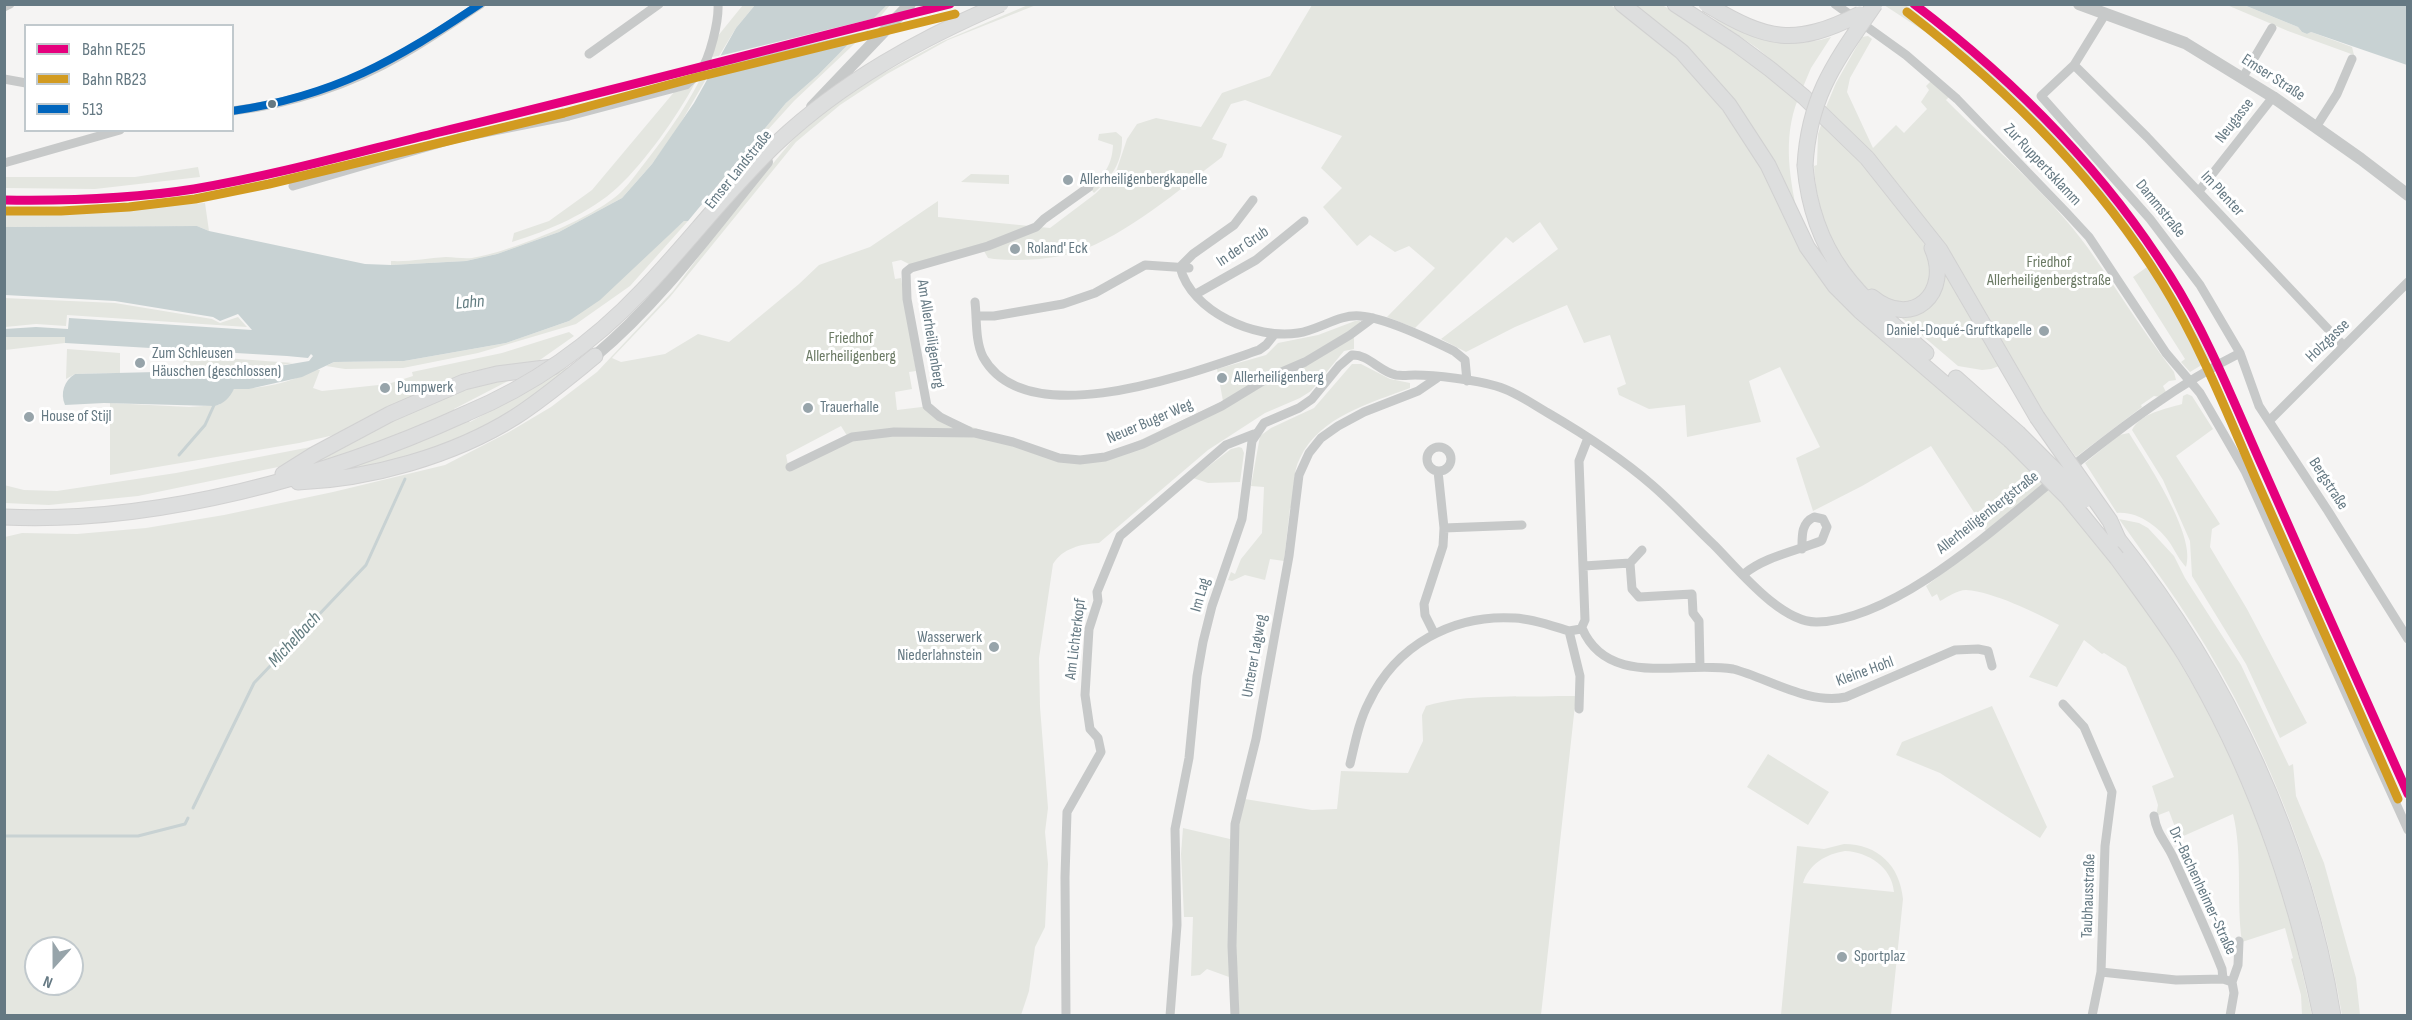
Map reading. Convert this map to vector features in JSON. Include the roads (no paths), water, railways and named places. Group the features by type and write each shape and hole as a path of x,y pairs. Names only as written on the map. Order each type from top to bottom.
{"main road":[{"path":"4,517 88,516 149,509 268,484 365,455 465,414 534,378 603,328 644,290 758,161 823,104 871,71 920,42 1001,4"},
{"path":"1622,4 1682,52 1729,105 1768,165 1816,261 1835,286 1860,310 2014,436"},
{"path":"1675,4 1735,43 1804,97 1867,158 1944,257 2037,417 2110,521 2121,549 2184,654 2238,757 2284,873 2303,938 2321,1016"},
{"path":"1706,4 1741,24 1784,36 1815,33 1864,9"},
{"path":"1875,4 1837,58 1823,84 1801,167 1812,210 1824,243 1846,278 1870,304 2014,436 2068,498 2121,549 2194,647 2232,715 2266,785 2305,893 2334,1016"},
{"path":"1860,310 1836,280 1817,247 1805,216 1800,132 1808,97 1830,52 1864,9"},
{"path":"1824,243 1860,285 1879,302 1890,308 1911,309 1928,300 1937,282 1936,259 1921,226"},
{"path":"268,484 332,481 396,467 433,454 513,418 595,356"},
{"path":"268,484 315,454 390,414 464,382 497,374 544,369 595,356"}],"street":[{"path":"4,7 10,4"},
{"path":"234,111 293,100 350,79 402,55 481,4"},
{"path":"589,54 659,4"},
{"path":"293,186 448,141 569,116 686,85 700,72 710,51 719,13 718,4"},
{"name":"Emser Landstraße","path":"595,356 622,333 669,282 810,108 910,4"},
{"name":"Zur Ruppertsklamm","path":"1835,4 1906,55 1957,99 2065,211 2089,237 2166,353 2199,393 2245,471 2408,830"},
{"path":"2074,65 2106,13 2079,4"},
{"name":"Emser Straße","path":"2106,13 2185,43 2243,77 2408,195"},
{"path":"2243,77 2272,28"},
{"path":"2316,127 2337,94 2352,59"},
{"name":"Dammstraße","path":"2074,65 2041,96 2121,186 2177,254 2218,312 2237,354"},
{"name":"Im Plenter","path":"2074,65 2199,191 2344,346"},
{"path":"4,79 24,83"},
{"name":"Neugasse","path":"2199,191 2273,97"},
{"path":"4,163 113,132"},
{"name":"Am Allerheiligenberg","path":"975,433 940,417 927,406 907,299 906,272 988,246 1036,227 1089,187"},
{"path":"1253,200 1234,225 1193,254 1185,267 1183,278 1214,311 1231,322 1274,335 1300,333 1356,315 1373,318 1453,351 1465,360 1467,381 1394,374 1362,356 1353,355 1338,367 1312,399 1299,408 1266,422 1254,434"},
{"name":"In der Grub","path":"1197,294 1256,260 1304,220"},
{"path":"977,316 992,316 1063,304 1095,292 1145,265 1185,267"},
{"name":"Holzgasse","path":"2269,421 2408,282"},
{"path":"975,302 982,354 997,374 1017,386 1056,396 1125,390 1162,380 1259,350 1274,335"},
{"name":"Neuer Buger Weg","path":"790,467 853,436 894,432 975,433 1013,442 1059,458 1101,458 1122,453 1222,406 1268,378 1305,362 1373,318"},
{"name":"Allerheiligenbergstraße","path":"1467,381 1498,386 1588,438 1652,485 1781,609 1806,621 1820,622 1838,619 1881,604 1921,583 1948,565 2117,431 2204,371 2237,354"},
{"name":"Bergstraße","path":"2237,354 2259,406 2404,629 2408,639"},
{"name":"Unterer Lagweg","path":"1235,1016 1232,946 1235,824 1256,739 1290,546 1299,475 1309,453 1321,438 1338,426 1364,412 1418,391 1437,378"},
{"name":"Am Lichterkopf","path":"1066,1016 1067,812 1101,752 1098,738 1090,729 1085,695 1089,629 1098,601 1097,592 1120,536 1226,445 1254,434"},
{"name":"Im Lag","path":"1170,1016 1177,925 1175,829 1189,758 1203,642 1212,606 1242,519 1249,451 1254,434"},
{"path":"1350,764 1367,705 1382,678 1407,651 1434,633 1472,620 1516,618 1569,631 1582,628 1585,623 1586,609 1579,461 1588,438"},
{"path":"1434,633 1425,615 1424,604 1443,546 1444,528 1438,471"},
{"path":"1444,528 1522,525"},
{"path":"1744,574 1760,563 1802,549"},
{"path":"1584,566 1630,563 1642,550"},
{"path":"1630,563 1632,589 1637,596 1692,594 1693,613 1699,621 1700,667"},
{"name":"Kleine Hohl","path":"1582,628 1593,648 1601,655 1619,662 1648,669 1700,667 1733,669 1810,696 1829,699 1846,697 1955,650 1988,651 1992,666"},
{"path":"1569,631 1580,673 1579,709"},
{"name":"Taubhausstraße","path":"2063,704 2084,727 2112,792 2102,898 2101,972 2092,1016"},
{"name":"Dr.-Bachenheimer-Straße","path":"2154,816 2156,831 2168,845 2228,980"},
{"path":"2228,980 2238,965 2239,941"},
{"path":"2101,972 2176,980 2228,980"},
{"path":"2228,980 2234,993 2230,1016"}],"water":[{"name":"Lahn","path":"755,5 887,5 818,75 786,103 688,221 684,221 600,300 569,321 506,343 404,361 334,362 302,377 249,389 234,389 226,400 214,406 104,403 65,405 63,392 68,380 75,374 156,372 172,375 232,374 309,361 313,356 311,354 308,358 65,343 65,337 5,337 5,329 36,327 68,329 69,318 252,330 238,314 220,321 213,317 115,301 5,295 4,227 197,226 209,231 365,264 391,265 466,261 497,254 559,232 622,198 652,164 694,103 736,28"},
{"path":"2244,5 2407,5 2407,65 2311,32 2307,34 2298,27"}],"waterway":[{"path":"179,455 205,425 215,403"},
{"name":"Michelbach","path":"193,808 254,683 366,565 405,479"},
{"name":"Michelbach","path":"4,836 138,836 185,824 188,818"}],"rail line":[{"name":"RE25","path":"4,200 76,200 147,195 256,177 950,4"},
{"name":"RE25","path":"1914,4 1987,64 2054,128 2116,199 2170,276 2220,370 2408,794"},
{"name":"RB23","path":"1907,12 1979,71 2047,136 2108,206 2162,283 2211,377 2398,799"},
{"name":"RB23","path":"4,211 61,211 129,207 195,199 269,184 564,113 690,79 955,14"}],"place":[{"name":"Allerheiligenbergkapelle","path":"1068,180"},
{"name":"Roland' Eck","path":"1015,249"},
{"name":"Daniel-Doqué-Gruftkapelle","path":"2044,331"},
{"name":"Zum Schleusen Häuschen (geschlossen)","path":"140,363"},
{"name":"Allerheiligenberg","path":"1222,378"},
{"name":"Pumpwerk","path":"385,388"},
{"name":"Trauerhalle","path":"808,408"},
{"name":"House of Stijl","path":"29,417"},
{"name":"Wasserwerk Niederlahnstein","path":"994,647"},
{"name":"Sportplaz","path":"1842,957"}],"park label":[{"name":"Friedhof Allerheiligenbergstraße","path":"2049,272"},
{"name":"Friedhof Allerheiligenberg","path":"851,348"}]}
